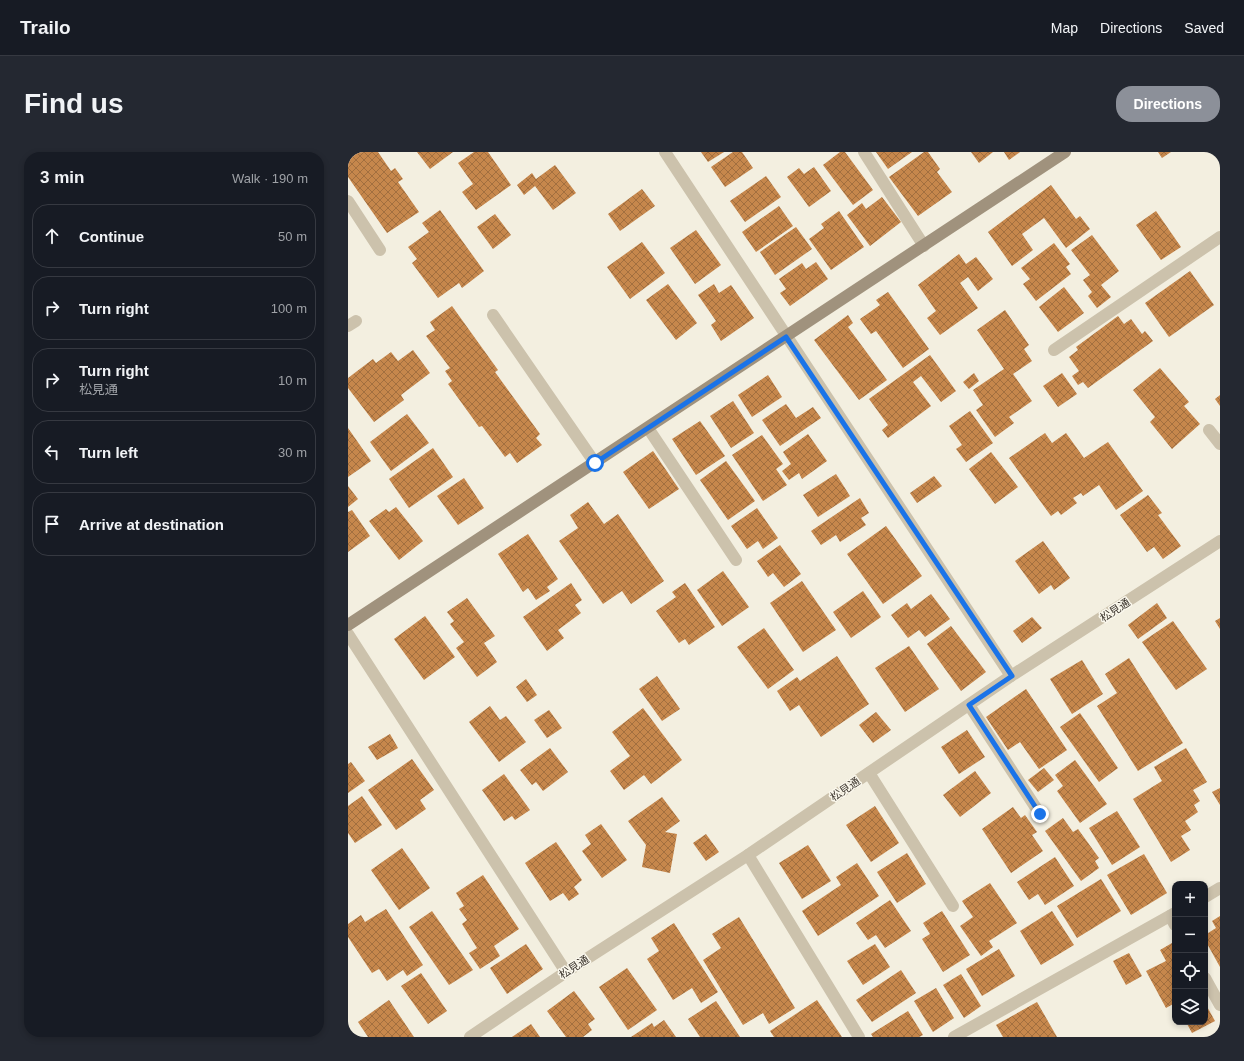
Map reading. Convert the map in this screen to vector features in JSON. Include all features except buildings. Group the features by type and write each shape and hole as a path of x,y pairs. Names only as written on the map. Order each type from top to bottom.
{"street":[{"path":"665,152 786,337 1012,676"},
{"path":"864,152 924,246"},
{"path":"348,625 1065,152"},
{"path":"348,202 380,250"},
{"path":"1054,350 1220,238"},
{"path":"493,315 595,463"},
{"path":"648,428 736,560"},
{"path":"1209,430 1220,444"},
{"name":"松見通","path":"470,1037 566,972 748,855 1012,676 1220,542"},
{"path":"348,634 566,972"},
{"path":"969,705 1040,814"},
{"path":"868,773 953,906"},
{"path":"748,855 859,1037"},
{"path":"1208,895 1220,888"},
{"path":"954,1037 1172,919"},
{"path":"1208,983 1220,1005"}],"route":[{"path":"595,463 786,337 1012,676 969,705 1040,814"}]}
